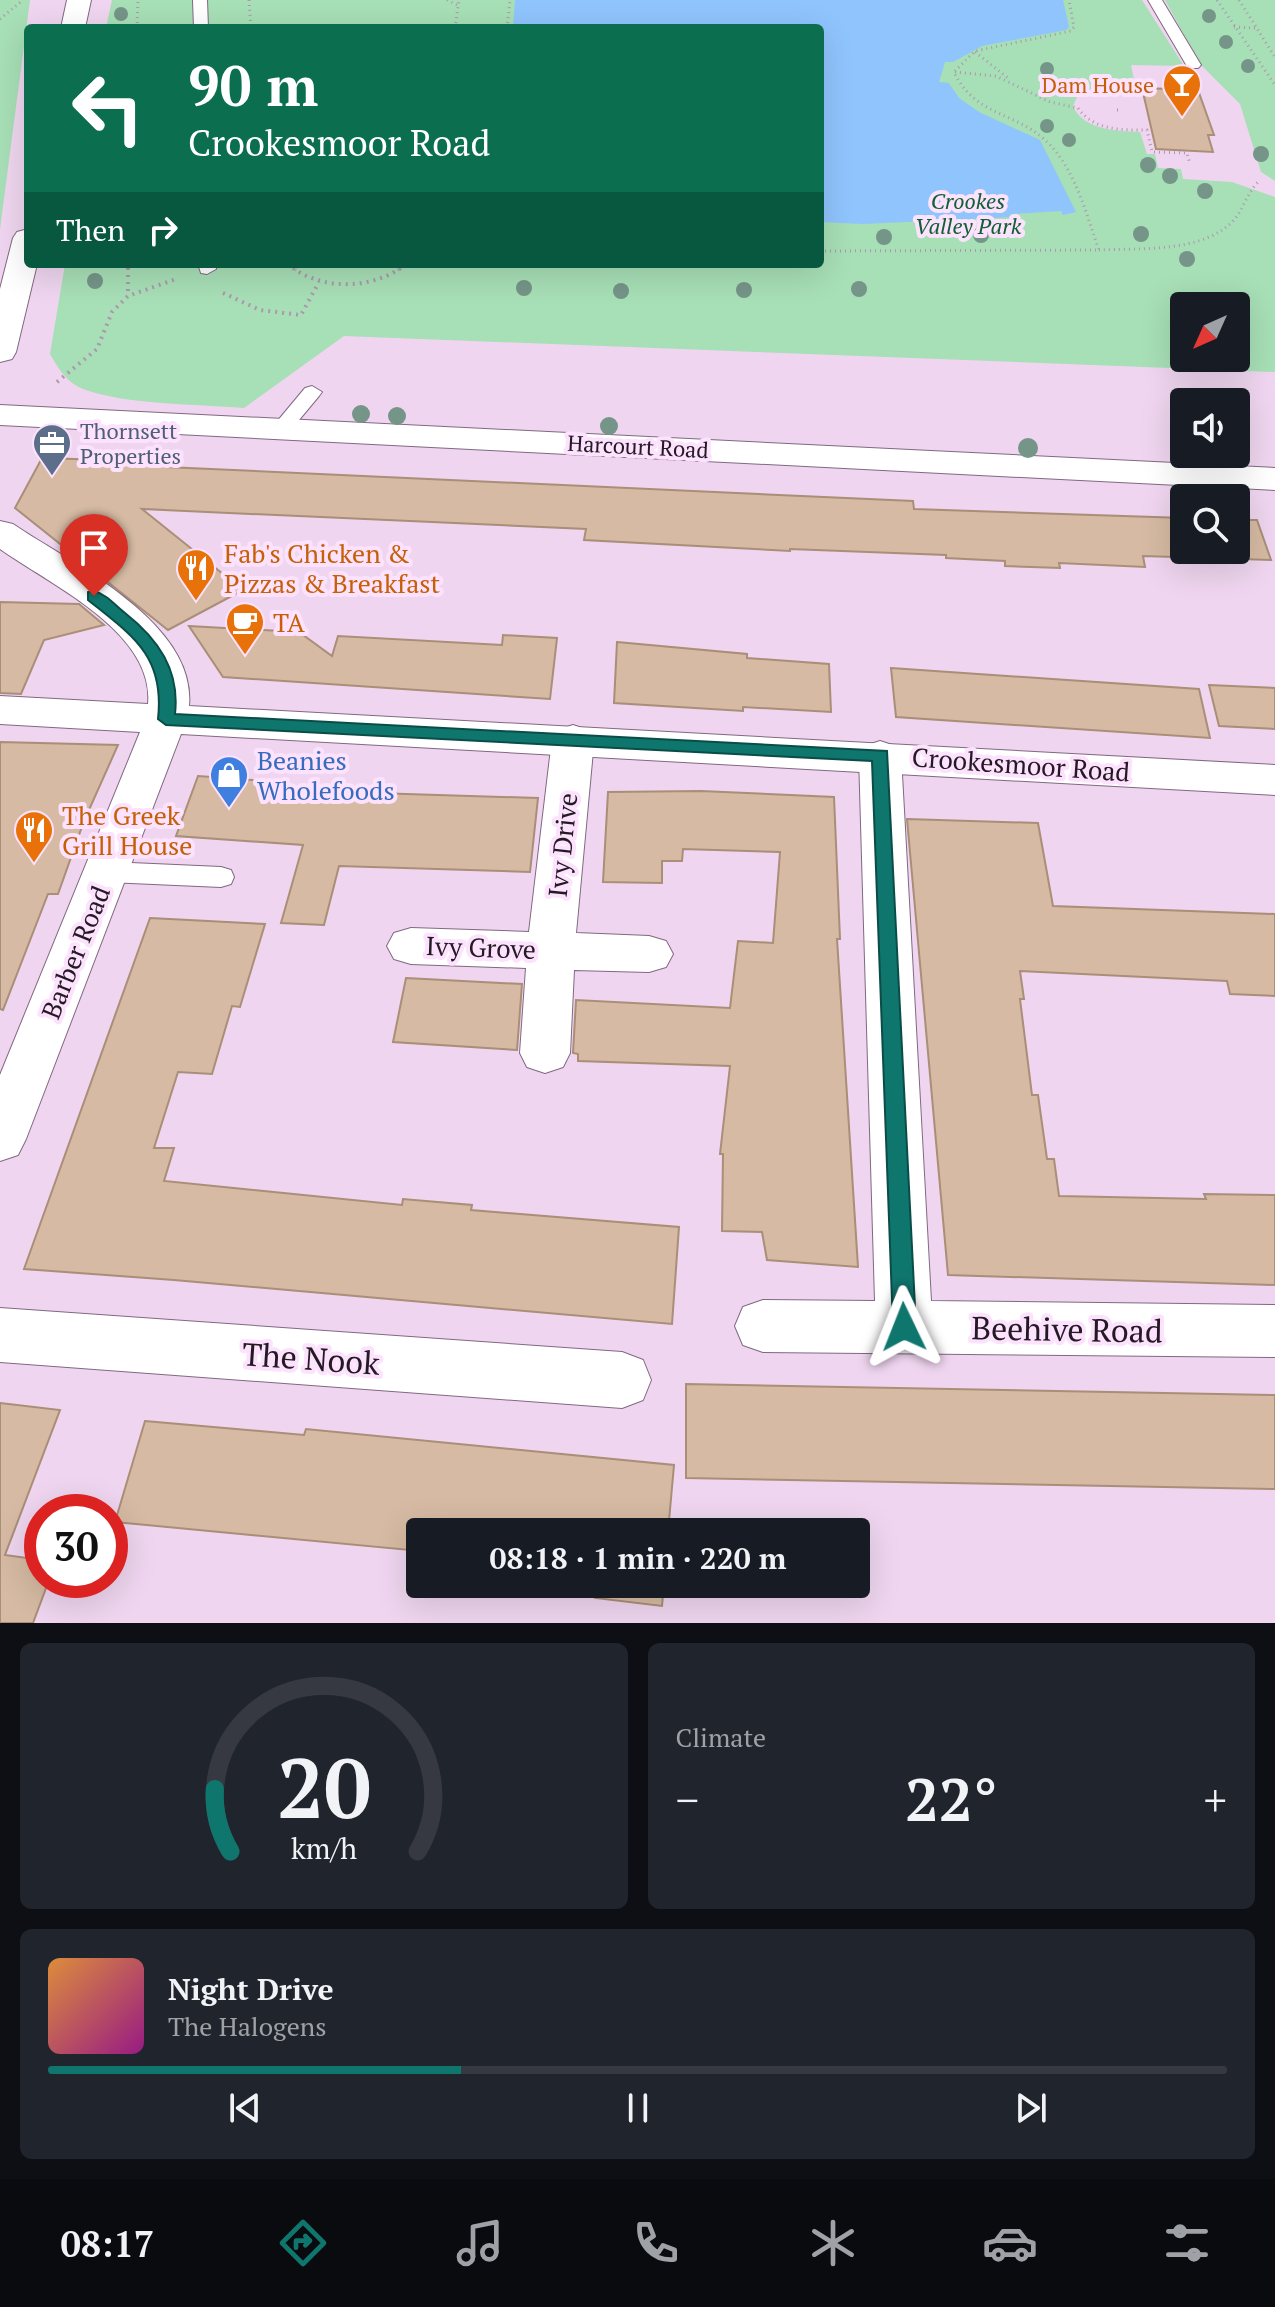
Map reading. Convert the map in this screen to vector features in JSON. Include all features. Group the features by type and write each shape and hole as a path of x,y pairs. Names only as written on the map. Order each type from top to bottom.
{"street":[{"path":"74,24 79,0"},
{"path":"0,352 17,255"},
{"name":"Harcourt Road","path":"0,415 1275,479"},
{"path":"0,532 70,578 144,637 162,665 169,694 166,719"},
{"name":"Crookesmoor Road","path":"0,710 1275,780"},
{"name":"Barber Road","path":"0,1139 166,719"},
{"name":"Ivy Drive","path":"545,1053 551,949 573,740"},
{"path":"880,756 904,1327"},
{"name":"Ivy Grove","path":"411,946 551,949"},
{"path":"551,949 649,954"},
{"name":"Beehive Road","path":"763,1326 1275,1331"},
{"name":"The Nook","path":"0,1335 622,1380"}],"lane":[{"path":"200,0 201,24"},
{"path":"1155,0 1193,65"},
{"path":"282,428 312,392"},
{"path":"108,872 221,877"}],"path":[{"path":"0,19 23,0"},
{"path":"137,24 138,0"},
{"path":"249,0 251,24"},
{"path":"447,0 459,6"},
{"path":"456,24 459,0"},
{"path":"507,24 510,0"},
{"path":"954,72 975,51 1067,34 1074,27 1069,0"},
{"path":"1217,0 1275,85"},
{"path":"1239,0 1275,57"},
{"path":"1233,27 1256,28"},
{"path":"975,51 1013,82"},
{"path":"954,72 996,76 1013,82 1050,102 1078,108 1085,117 1102,126 1147,130 1152,152 1187,153 1190,164"},
{"path":"954,72 958,86 971,99 1045,140 1068,175 1099,250"},
{"path":"824,251 1099,250 1176,244 1211,236 1230,225 1247,201 1251,187 1258,182"},
{"path":"128,268 128,296"},
{"path":"48,417 57,380 97,349 112,312 128,296 202,268"},
{"path":"208,268 222,293 260,310 301,315 319,282"},
{"path":"292,268 301,276 319,282 353,283 381,278 400,268"}],"green space":[{"path":"0,0 30,0 27,24 24,24 24,46 0,229"},
{"name":"Crookes Valley Park","path":"112,0 1142,0 1184,66 1131,65 1136,90 1102,90 1077,97 1073,106 1078,114 1102,128 1140,132 1147,154 1155,154 1158,168 1181,169 1183,179 1232,182 1275,197 1275,372 1250,371 1250,292 1170,292 1170,368 344,336 244,408 140,401 100,394 72,383 50,354 64,268 824,268 824,24 107,24"},
{"path":"1165,0 1275,0 1275,181 1261,172 1240,104 1200,64"}],"water":[{"path":"515,0 1063,0 1069,27 1066,30 982,46 953,62 945,62 939,82 949,83 959,98 979,112 1040,140 1076,212 863,224 824,222 824,24 513,24"}],"building":[{"name":"Dam House","path":"1142,88 1198,90 1214,135 1208,135 1213,152 1156,149"},
{"path":"42,458 168,462 166,467 913,501 914,509 1170,518 1170,557 1143,556 1145,567 1059,563 1060,568 1005,566 1005,561 946,558 946,555 790,551 584,540 586,529 142,509 243,590 168,630 15,508"},
{"path":"1250,520 1257,520 1271,560 1250,559"},
{"path":"0,602 79,604 104,625 44,640 21,694 0,693"},
{"path":"189,626 299,632 332,656 338,636 502,645 503,635 557,638 550,699 223,677"},
{"path":"617,642 747,654 747,658 829,664 831,712 743,707 743,711 614,703"},
{"path":"891,668 1199,689 1210,738 896,717"},
{"path":"1209,685 1275,688 1275,729 1219,726"},
{"path":"0,742 118,745 84,821 58,894 48,894 3,1010 0,1009"},
{"path":"198,776 281,782 278,790 538,798 530,872 339,866 324,925 281,923 303,845 176,836"},
{"path":"701,791 834,797 840,939 837,939 858,1267 767,1260 762,1232 722,1231 723,1154 720,1154 730,1066 578,1061 578,1054 573,1053 576,1000 730,1008 738,941 773,943 780,852 683,849 682,861 662,861 662,883 603,882 608,792"},
{"path":"907,819 1038,823 1053,906 1275,914 1275,996 1230,994 1227,981 1020,971 1024,999 1020,999 1032,1095 1038,1095 1047,1159 1054,1159 1059,1196 1206,1199 1204,1194 1275,1195 1275,1285 948,1275"},
{"path":"150,918 265,924 240,1007 232,1006 212,1074 178,1072 154,1148 174,1148 164,1181 402,1205 403,1199 472,1205 471,1210 679,1227 672,1324 24,1269"},
{"path":"406,978 522,984 517,1050 393,1042"},
{"path":"686,1384 1275,1395 1275,1489 686,1478"},
{"path":"0,1403 60,1410 28,1494 24,1494 24,1505 5,1555 24,1558 24,1598 42,1598 33,1623 0,1623"},
{"path":"145,1421 304,1435 306,1429 674,1465 669,1518 406,1518 406,1550 128,1523 128,1494 123,1494"},
{"path":"595,1598 663,1598 662,1606"}],"place":[{"name":"Dam House","path":"1182,118"},
{"name":"Thornsett Properties","path":"52,477"},
{"name":"Fab's Chicken & Pizzas & Breakfast","path":"196,602"},
{"name":"TA","path":"245,656"},
{"name":"Beanies Wholefoods","path":"229,809"},
{"name":"The Greek Grill House","path":"34,864"}],"route":[{"path":"94,596 144,637 162,665 169,694 166,719 880,756 904,1327"}]}
